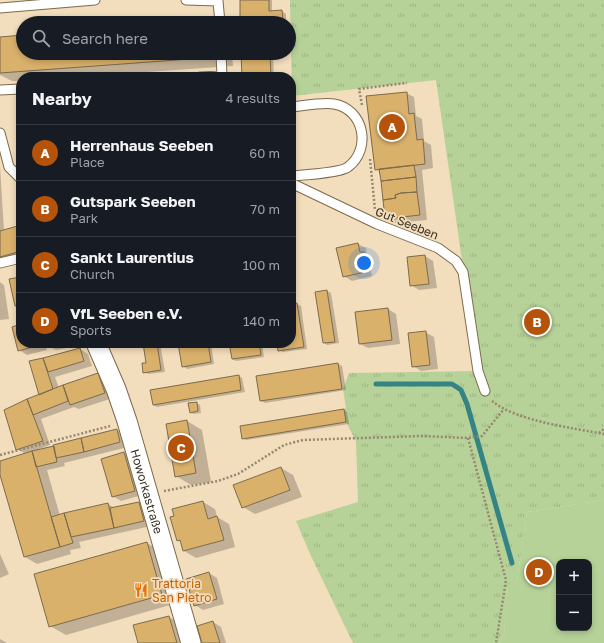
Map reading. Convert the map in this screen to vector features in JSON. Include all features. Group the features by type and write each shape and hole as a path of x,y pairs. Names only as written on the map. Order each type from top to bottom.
{"street":[{"name":"Howorkastraße","path":"98,348 116,389 127,421 191,643"}],"lane":[{"path":"0,8 95,0"},
{"path":"191,0 219,0 220,16"},
{"path":"221,60 222,72"},
{"path":"0,90 16,89"},
{"path":"296,107 334,104 353,112 361,125 363,143 359,156 347,168 296,175"},
{"path":"0,134 9,168 16,174"},
{"name":"Gut Seeben","path":"296,185 377,224 438,248 456,261 463,272 478,372 485,391"},
{"path":"0,263 16,259"}],"path":[{"path":"148,494 218,481 238,474 284,445 303,440 420,436 468,438 482,436 504,409 530,419 604,434"},
{"path":"0,455 127,421"},
{"path":"600,433 604,429"},
{"path":"468,438 506,580 496,643"}],"green space":[{"path":"290,0 604,0 604,500 527,512 517,581 508,585 504,636 499,643 353,643 311,556 296,521 358,502 356,441 346,422 344,409 346,408 343,389 349,373 478,371 436,80 296,96 296,72 292,72 291,60 296,60 296,16 290,16"},
{"path":"604,500 604,643 499,643 504,636 508,584 517,581 527,512"}],"building":[{"path":"240,0 269,0 269,11 282,10 282,16 240,16"},
{"path":"16,36 16,60 176,60 0,73 0,37"},
{"path":"241,60 270,60 271,72 242,72"},
{"path":"407,92 409,114 414,113 417,140 423,139 425,164 375,170 366,96"},
{"path":"414,165 416,177 381,181 379,169"},
{"path":"416,177 417,192 401,193 395,195 396,198 383,200 381,181"},
{"path":"417,192 420,215 385,219 383,200 396,198 395,195 401,193"},
{"path":"16,226 16,252 0,257 0,231"},
{"path":"358,243 360,252 364,252 366,261 363,262 365,272 343,277 336,248"},
{"path":"425,255 429,284 410,286 407,257"},
{"path":"16,278 16,306 15,306 9,279"},
{"path":"327,290 335,342 323,343 315,292"},
{"path":"297,303 304,347 278,351 278,348 296,348"},
{"path":"388,308 392,340 359,344 355,312"},
{"path":"16,326 16,343 12,327"},
{"path":"426,331 430,365 412,367 408,333"},
{"path":"17,348 29,348 18,351"},
{"path":"80,348 84,361 48,372 43,358"},
{"path":"144,348 158,348 161,370 143,373 142,363 146,363"},
{"path":"179,348 209,348 211,362 182,367"},
{"path":"230,348 260,348 261,355 232,359"},
{"path":"43,358 53,389 39,395 29,361"},
{"path":"338,363 342,389 260,401 256,376"},
{"path":"98,373 105,393 70,405 63,385"},
{"path":"239,375 241,390 153,405 150,390"},
{"path":"63,385 68,401 33,415 27,399"},
{"path":"27,399 43,441 16,450 4,410"},
{"path":"197,402 198,411 190,413 188,403"},
{"path":"344,409 346,422 242,439 240,426"},
{"path":"187,420 196,473 175,477 166,424"},
{"path":"117,429 120,442 84,452 81,438"},
{"path":"81,438 84,452 56,458 53,445"},
{"path":"54,446 57,462 36,467 32,451"},
{"path":"32,451 60,547 24,557 0,475 0,461"},
{"path":"124,452 135,491 112,497 101,459"},
{"path":"281,467 290,490 242,508 233,485"},
{"path":"203,501 208,519 217,516 224,540 183,551 180,540 177,541 170,517 174,516 172,509"},
{"path":"139,502 144,521 114,528 110,508"},
{"path":"108,503 114,528 71,537 64,513"},
{"path":"64,513 73,543 60,547 51,517"},
{"path":"147,542 162,595 49,627 34,574"},
{"path":"209,572 217,599 194,606 186,579"},
{"path":"169,616 177,643 138,643 133,625"},
{"path":"213,621 220,643 202,643 197,626"}],"waterway":[{"path":"376,384 452,384 461,390 467,404 512,563"}],"place":[{"name":"Herrenhaus Seeben","path":"392,127"},
{"name":"Gutspark Seeben","path":"537,322"},
{"name":"Sankt Laurentius","path":"181,448"},
{"name":"VfL Seeben e.V.","path":"539,572"},
{"name":"Trattoria San Pietro","path":"141,590"}]}
